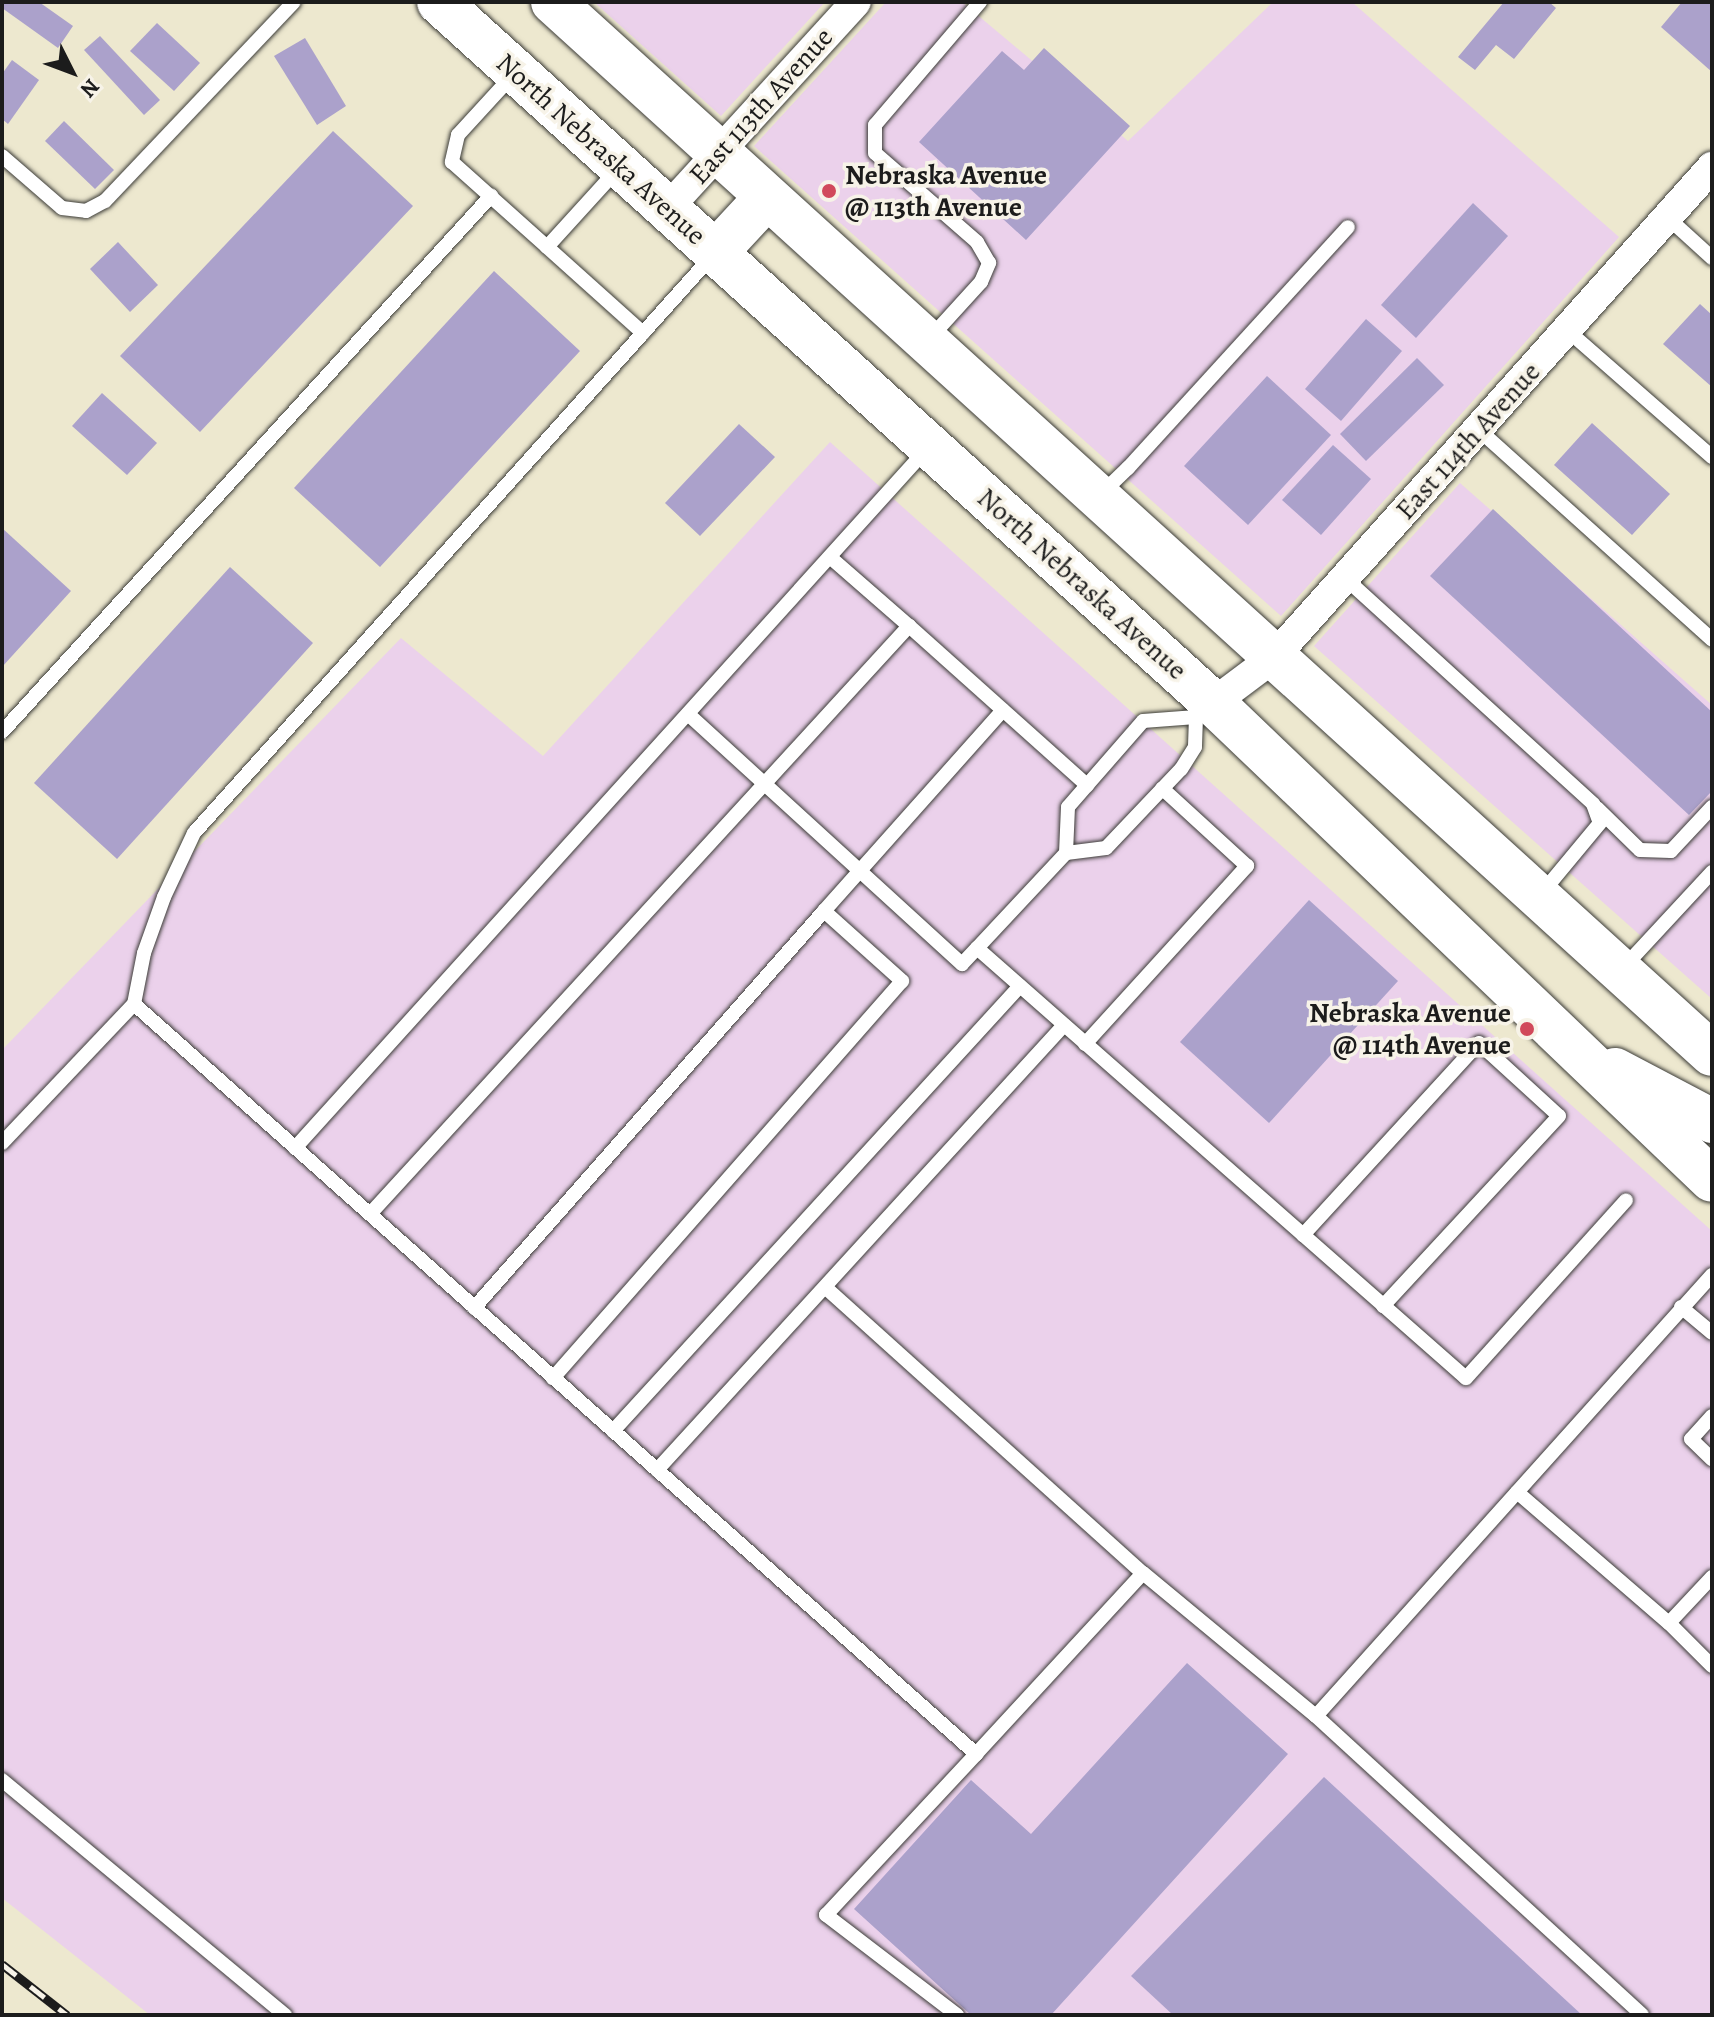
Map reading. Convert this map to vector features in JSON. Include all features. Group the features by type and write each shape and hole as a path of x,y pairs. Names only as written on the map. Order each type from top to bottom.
{"main road":[{"name":"North Nebraska Avenue","path":"439,2 929,446 1204,710 1712,1180"},
{"path":"553,2 1712,1054"},
{"path":"715,253 767,197"},
{"path":"1582,1058 1631,1076 1712,1121"}],"street":[{"name":"East 113th Avenue","path":"667,209 856,2"},
{"name":"East 114th Avenue","path":"1204,710 1273,658 1712,167"}],"lane":[{"path":"2,156 62,208 86,211 105,201 294,2"},
{"path":"927,341 981,282 989,263 977,242 875,153 875,125 980,2"},
{"path":"515,72 458,135 452,162 643,333"},
{"path":"547,247 620,167"},
{"path":"2,732 491,196"},
{"path":"1667,217 1712,258"},
{"path":"1098,496 1139,457 1348,227"},
{"path":"2,1143 134,1004 144,953 164,897 194,833 715,253"},
{"path":"1567,330 1712,457"},
{"path":"1478,429 1712,640"},
{"path":"295,1148 929,446"},
{"path":"830,557 1087,785"},
{"path":"1345,578 1640,850 1671,851 1712,807"},
{"path":"370,1214 909,626"},
{"path":"474,1308 1003,710"},
{"path":"688,714 962,964 1066,853 1106,848 1195,747 1204,710 1143,721 1068,807 1066,853"},
{"path":"1085,1044 1247,866 1162,788"},
{"path":"1538,898 1600,823 1593,804"},
{"path":"1620,971 1712,872"},
{"path":"553,1378 902,981 824,911"},
{"path":"977,948 1466,1378 1626,1200"},
{"path":"613,1431 1020,986"},
{"path":"134,1004 976,1754"},
{"path":"657,1470 1064,1025"},
{"path":"1303,1235 1479,1043 1559,1116 1383,1306"},
{"path":"1316,1716 1712,1275"},
{"path":"826,1288 1143,1573 1316,1716 1642,2015"},
{"path":"1681,1307 1712,1333"},
{"path":"1712,1416 1691,1439 1712,1459"},
{"path":"1517,1492 1669,1623 1712,1666"},
{"path":"957,2015 826,1915 1143,1573"},
{"path":"1669,1623 1712,1577"},
{"path":"2,1780 285,2015"},
{"path":"930,2015 941,2002"}],"shaded area":[{"path":"594,2 825,2 721,116"},
{"path":"886,2 962,2 1128,141 1273,2 1352,2 1619,237 1281,616 754,146"},
{"path":"830,442 1712,1231 1712,2015 150,2015 2,1898 2,1050 401,638 543,756"},
{"path":"1460,483 1712,705 1712,999 1314,646"}],"building":[{"path":"2,2 39,2 73,26 58,48 2,8"},
{"path":"1504,2 1549,2 1556,8 1514,59 1496,45 1475,70 1458,57"},
{"path":"1682,2 1712,2 1712,72 1661,27"},
{"path":"157,23 200,63 174,91 130,51"},
{"path":"100,36 160,100 144,115 84,50"},
{"path":"305,38 346,106 317,125 274,56"},
{"path":"1044,48 1130,126 1026,240 919,142 1002,51 1024,70"},
{"path":"12,60 39,80 8,124 2,119 2,74"},
{"path":"64,121 114,170 95,189 45,141"},
{"path":"333,131 413,206 200,432 120,356"},
{"path":"1473,203 1508,236 1416,338 1381,305"},
{"path":"118,242 158,285 130,312 90,269"},
{"path":"494,271 580,351 380,567 294,488"},
{"path":"1700,304 1712,315 1712,387 1663,344"},
{"path":"1366,319 1402,351 1341,421 1305,389"},
{"path":"1417,358 1444,385 1366,461 1340,434"},
{"path":"1267,376 1331,435 1248,525 1184,466"},
{"path":"102,393 157,443 127,475 72,426"},
{"path":"1592,423 1670,494 1632,535 1554,465"},
{"path":"739,424 775,457 700,536 665,503"},
{"path":"1333,445 1371,479 1321,535 1282,500"},
{"path":"1493,509 1712,712 1712,791 1689,815 1430,576"},
{"path":"2,528 71,591 2,667"},
{"path":"230,567 313,643 117,859 34,783"},
{"path":"1309,900 1398,981 1269,1123 1180,1042"},
{"path":"1187,1663 1288,1754 1051,2015 971,2015 854,1909 971,1780 1031,1834"},
{"path":"1324,1777 1582,2015 1173,2015 1131,1976"}],"railway":[{"path":"2,1964 67,2015"}],"place":[{"name":"Nebraska Avenue @ 113th Avenue","path":"829,191"},
{"name":"Nebraska Avenue @ 114th Avenue","path":"1527,1029"}]}
